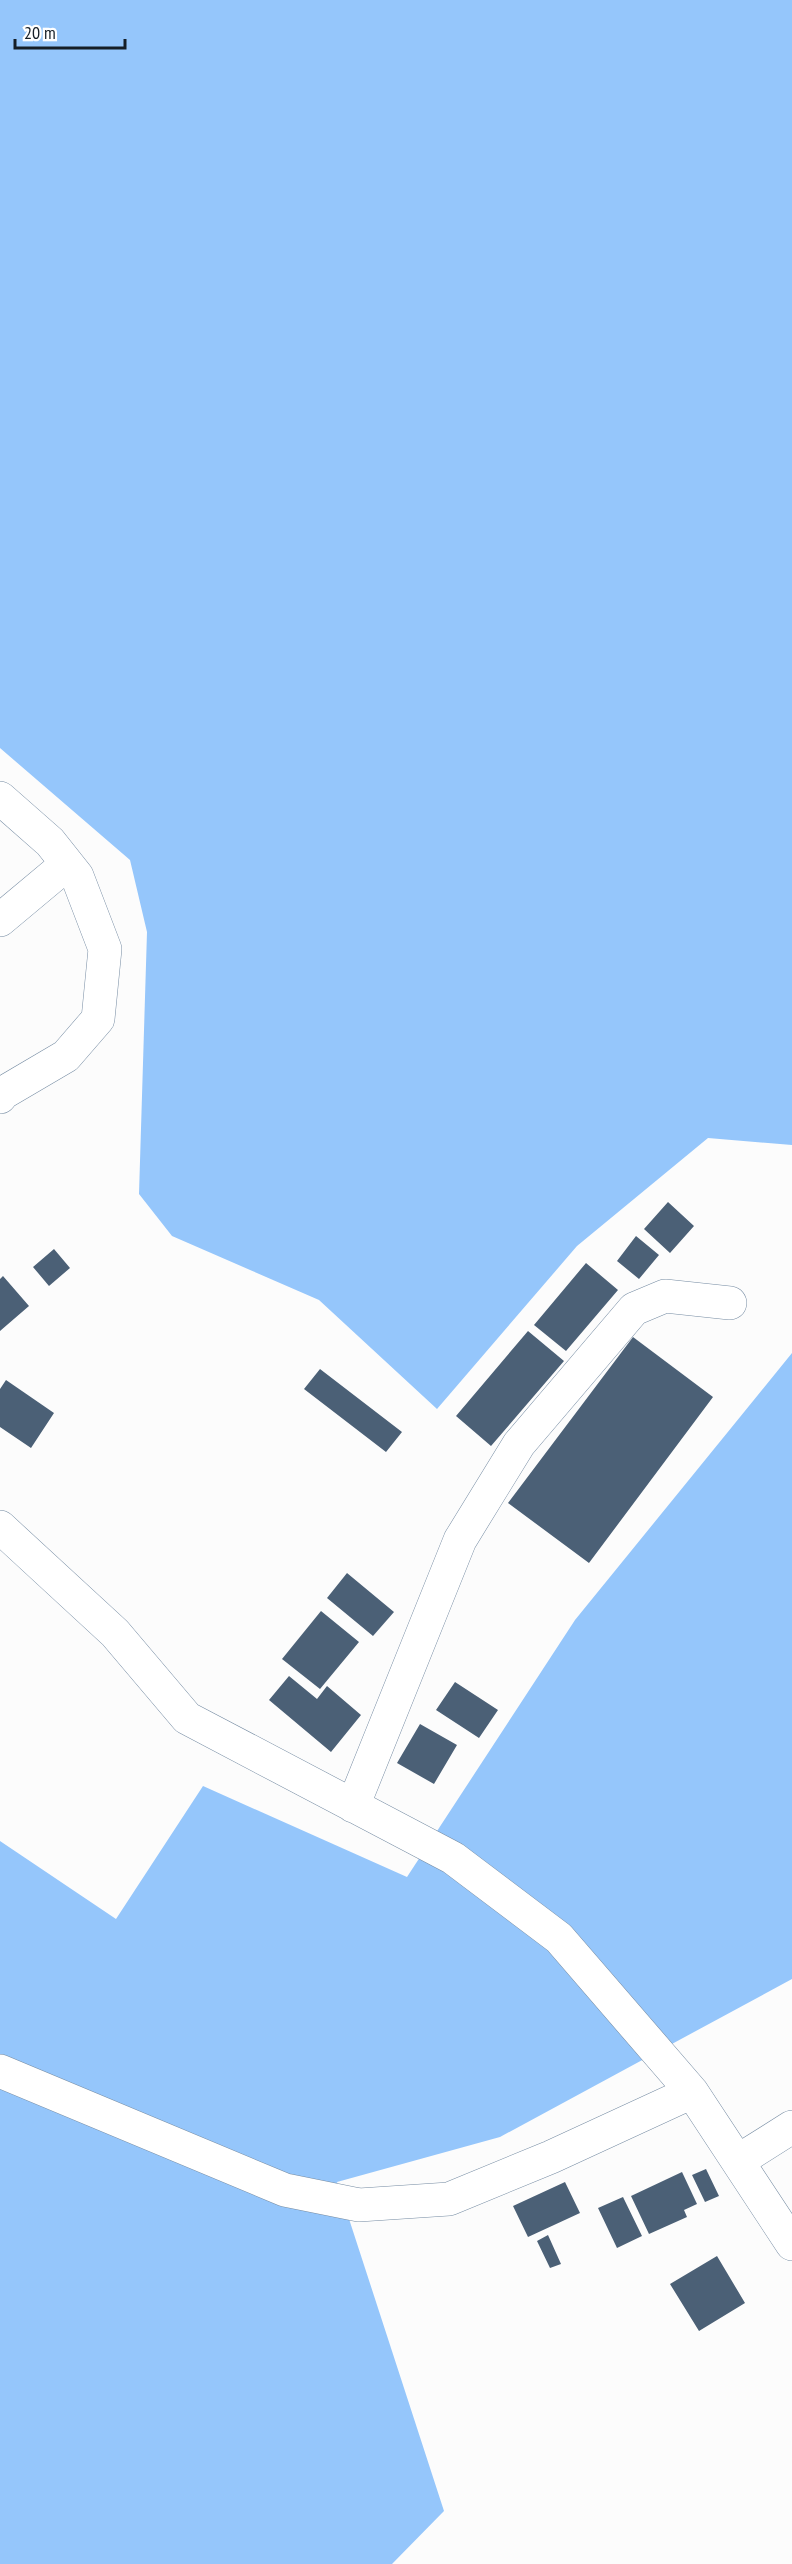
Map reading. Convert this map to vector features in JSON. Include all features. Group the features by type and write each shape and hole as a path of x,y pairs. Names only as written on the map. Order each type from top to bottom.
{"street":[{"path":"0,798 50,842 77,876 105,949 98,1019 66,1056 3,1093 0,1097"},
{"path":"0,920 67,864"},
{"path":"353,1806 460,1540 519,1444 634,1310 665,1296 730,1303"},
{"path":"0,1527 115,1633 187,1718 453,1858 559,1938 692,2091 792,2244"},
{"path":"0,2071 285,2190 358,2205 450,2199 551,2157 692,2091"},
{"path":"738,2162 792,2127"}],"shaded area":[{"path":"0,0 792,0 792,1145 708,1138 577,1246 437,1409 319,1300 172,1236 139,1194 147,932 130,860 0,748"},
{"path":"792,1353 792,1979 500,2137 337,2182 444,2511 392,2564 0,2564 0,1841 116,1919 203,1786 407,1877 575,1620"}],"building":[{"path":"668,1202 694,1226 670,1253 644,1229"},
{"path":"636,1236 659,1255 639,1279 617,1261"},
{"path":"54,1249 70,1268 49,1286 33,1267"},
{"path":"586,1263 618,1290 566,1351 534,1325"},
{"path":"3,1276 29,1306 0,1331 0,1279"},
{"path":"528,1331 564,1361 491,1446 456,1416"},
{"path":"633,1337 713,1397 589,1563 508,1503"},
{"path":"320,1369 402,1432 386,1452 304,1389"},
{"path":"6,1380 54,1413 31,1448 0,1427 0,1389"},
{"path":"347,1573 394,1612 373,1636 327,1598"},
{"path":"321,1611 359,1642 320,1689 282,1659"},
{"path":"289,1676 317,1699 327,1686 361,1715 331,1752 269,1700"},
{"path":"455,1682 498,1710 479,1738 436,1710"},
{"path":"420,1724 457,1745 434,1784 397,1763"},
{"path":"706,2169 719,2196 705,2202 692,2175"},
{"path":"682,2172 697,2204 684,2210 687,2217 649,2234 631,2196"},
{"path":"565,2182 580,2213 528,2237 513,2206"},
{"path":"623,2197 642,2236 617,2248 598,2208"},
{"path":"548,2235 561,2264 550,2268 537,2241"},
{"path":"717,2256 745,2303 699,2331 670,2284"}]}
